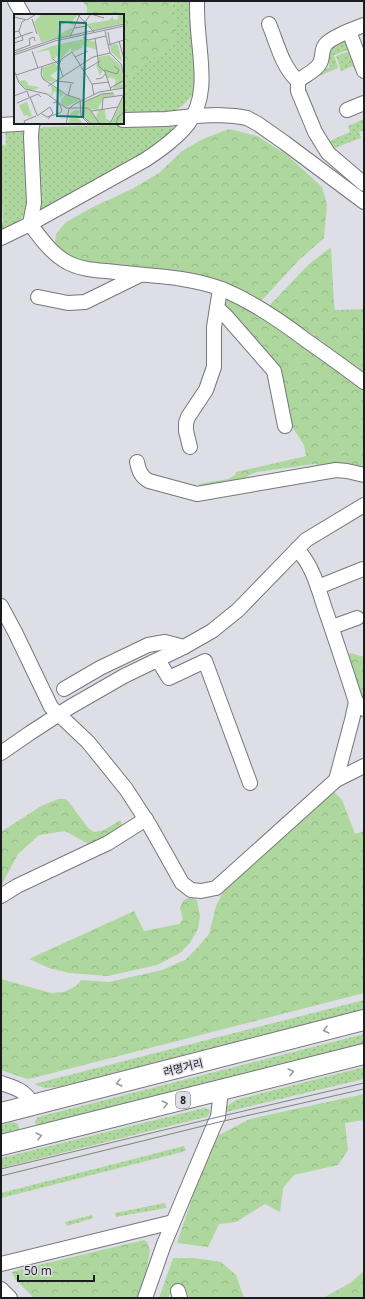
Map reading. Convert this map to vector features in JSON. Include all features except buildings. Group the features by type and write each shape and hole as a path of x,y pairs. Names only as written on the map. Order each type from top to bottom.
{"highway":[{"name":"려명거리","path":"1,1113 364,1020"},
{"name":"8","path":"1,1145 364,1054"}],"street":[{"path":"15,1 22,14"},
{"path":"1,238 30,224 145,160 163,148 194,116 200,96 202,81 197,1"},
{"path":"269,24 290,74 298,81"},
{"path":"364,25 338,36 325,45 321,63 298,81 295,97 328,153 364,184"},
{"path":"349,31 364,71"},
{"path":"347,110 364,103"},
{"path":"124,120 166,119 194,116 235,116 247,118 258,124 364,202"},
{"path":"1,125 16,124"},
{"path":"32,124 31,137 34,203 30,224 45,244 64,260 78,267 189,280 201,282 220,289 244,300 278,319 364,382"},
{"path":"38,297 68,303 86,302 140,275"},
{"path":"190,447 186,431 186,423 188,417 206,390 214,367 213,340 220,289"},
{"path":"217,308 226,316 274,372 286,426"},
{"path":"137,462 139,472 149,481 197,494 336,470 364,475"},
{"path":"1,754 30,732 124,676 184,647 212,631 238,610 297,549 312,536 364,505"},
{"path":"297,549 310,565 360,706 352,720 336,780"},
{"path":"318,587 363,569"},
{"path":"1,606 51,707 88,742 126,789 146,819 182,883 191,890 201,891 216,888 336,780 364,766"},
{"path":"332,627 357,618"},
{"path":"64,689 100,668 148,645 165,642 184,647"},
{"path":"158,660 169,678 205,661 250,783"},
{"path":"1,896 17,886 108,843 146,819"},
{"path":"1,1083 21,1090 29,1097 33,1105"},
{"path":"145,1298 173,1222 218,1117 221,1090"},
{"path":"1,1264 173,1222"},
{"path":"1,1289 10,1298"}],"green space":[{"path":"82,1 172,1 177,38 172,47 140,66 124,83 124,14 87,14 87,7"},
{"path":"172,1 191,1 196,65 195,91 182,106 173,112 124,115 124,83 140,66 171,47 176,38"},
{"path":"347,38 353,48 334,55 338,68 307,81 305,84 331,150 326,144 302,82 305,78 330,67 327,56 328,50"},
{"path":"353,50 361,70 356,72 353,66 341,71 336,56"},
{"path":"364,119 364,130 359,132 361,138 332,149 329,141 350,132 348,126"},
{"path":"165,124 173,126 173,130 155,148 38,211 36,131 43,127"},
{"path":"5,127 25,130 29,201 25,214 18,222 1,230 1,223 3,222 1,146 6,145"},
{"path":"229,129 257,136 287,155 322,187 327,204 324,238 299,260 262,300 246,294 81,262 62,251 55,242 56,234 65,223 89,209 132,189 159,173 182,151 203,139"},
{"path":"331,247 335,310 364,309 364,374 362,374 323,342 269,306 308,265"},
{"path":"222,300 228,300 259,316 364,390 364,473 314,464 257,472 249,475 238,485 201,491 199,484 228,479 235,475 236,472 306,456 304,445 291,425 281,376 225,309"},
{"path":"351,653 364,657 364,701 359,694 346,657"},
{"path":"334,792 342,800 355,834 364,831 364,993 33,1078 27,1079 1,1070 1,979 51,993 64,992 76,986 81,980 109,982 162,970 185,960 209,934 216,906 227,884 328,794"},
{"path":"58,799 65,799 68,801 88,828 94,832 104,830 119,821 121,821 122,825 98,843 90,845 65,831 39,835 18,854 1,886 1,832 41,806"},
{"path":"188,898 197,900 200,916 198,929 190,943 180,953 157,965 108,976 69,973 49,968 29,959 134,911 144,931 179,924 183,919 180,908 183,901"},
{"path":"364,1000 364,1010 59,1087 45,1088 34,1084"},
{"path":"364,1034 364,1043 40,1126 35,1123 38,1117"},
{"path":"364,1067 364,1079 222,1113 227,1106 236,1100"},
{"path":"364,1094 364,1120 345,1123 348,1150 338,1165 294,1175 283,1188 280,1212 265,1204 236,1222 219,1224 208,1247 177,1243 205,1160 219,1135 250,1119"},
{"path":"204,1108 210,1111 206,1117 1,1168 1,1158"},
{"path":"13,1122 18,1124 18,1131 1,1136 1,1125"},
{"path":"184,1146 186,1151 1,1198 1,1193"},
{"path":"165,1203 166,1208 116,1217 115,1213"},
{"path":"92,1215 93,1218 67,1226 65,1222"},
{"path":"144,1240 147,1242 150,1250 143,1289 139,1298 34,1298 15,1279 12,1272 22,1269"},
{"path":"173,1258 195,1258 221,1262 236,1275 244,1298 189,1298 185,1286 174,1286 168,1298 159,1298"},
{"path":"364,1271 364,1298 323,1298 350,1283"}],"tram line":[{"path":"1,1169 364,1083"},
{"path":"1,1176 215,1123 364,1089"}]}
